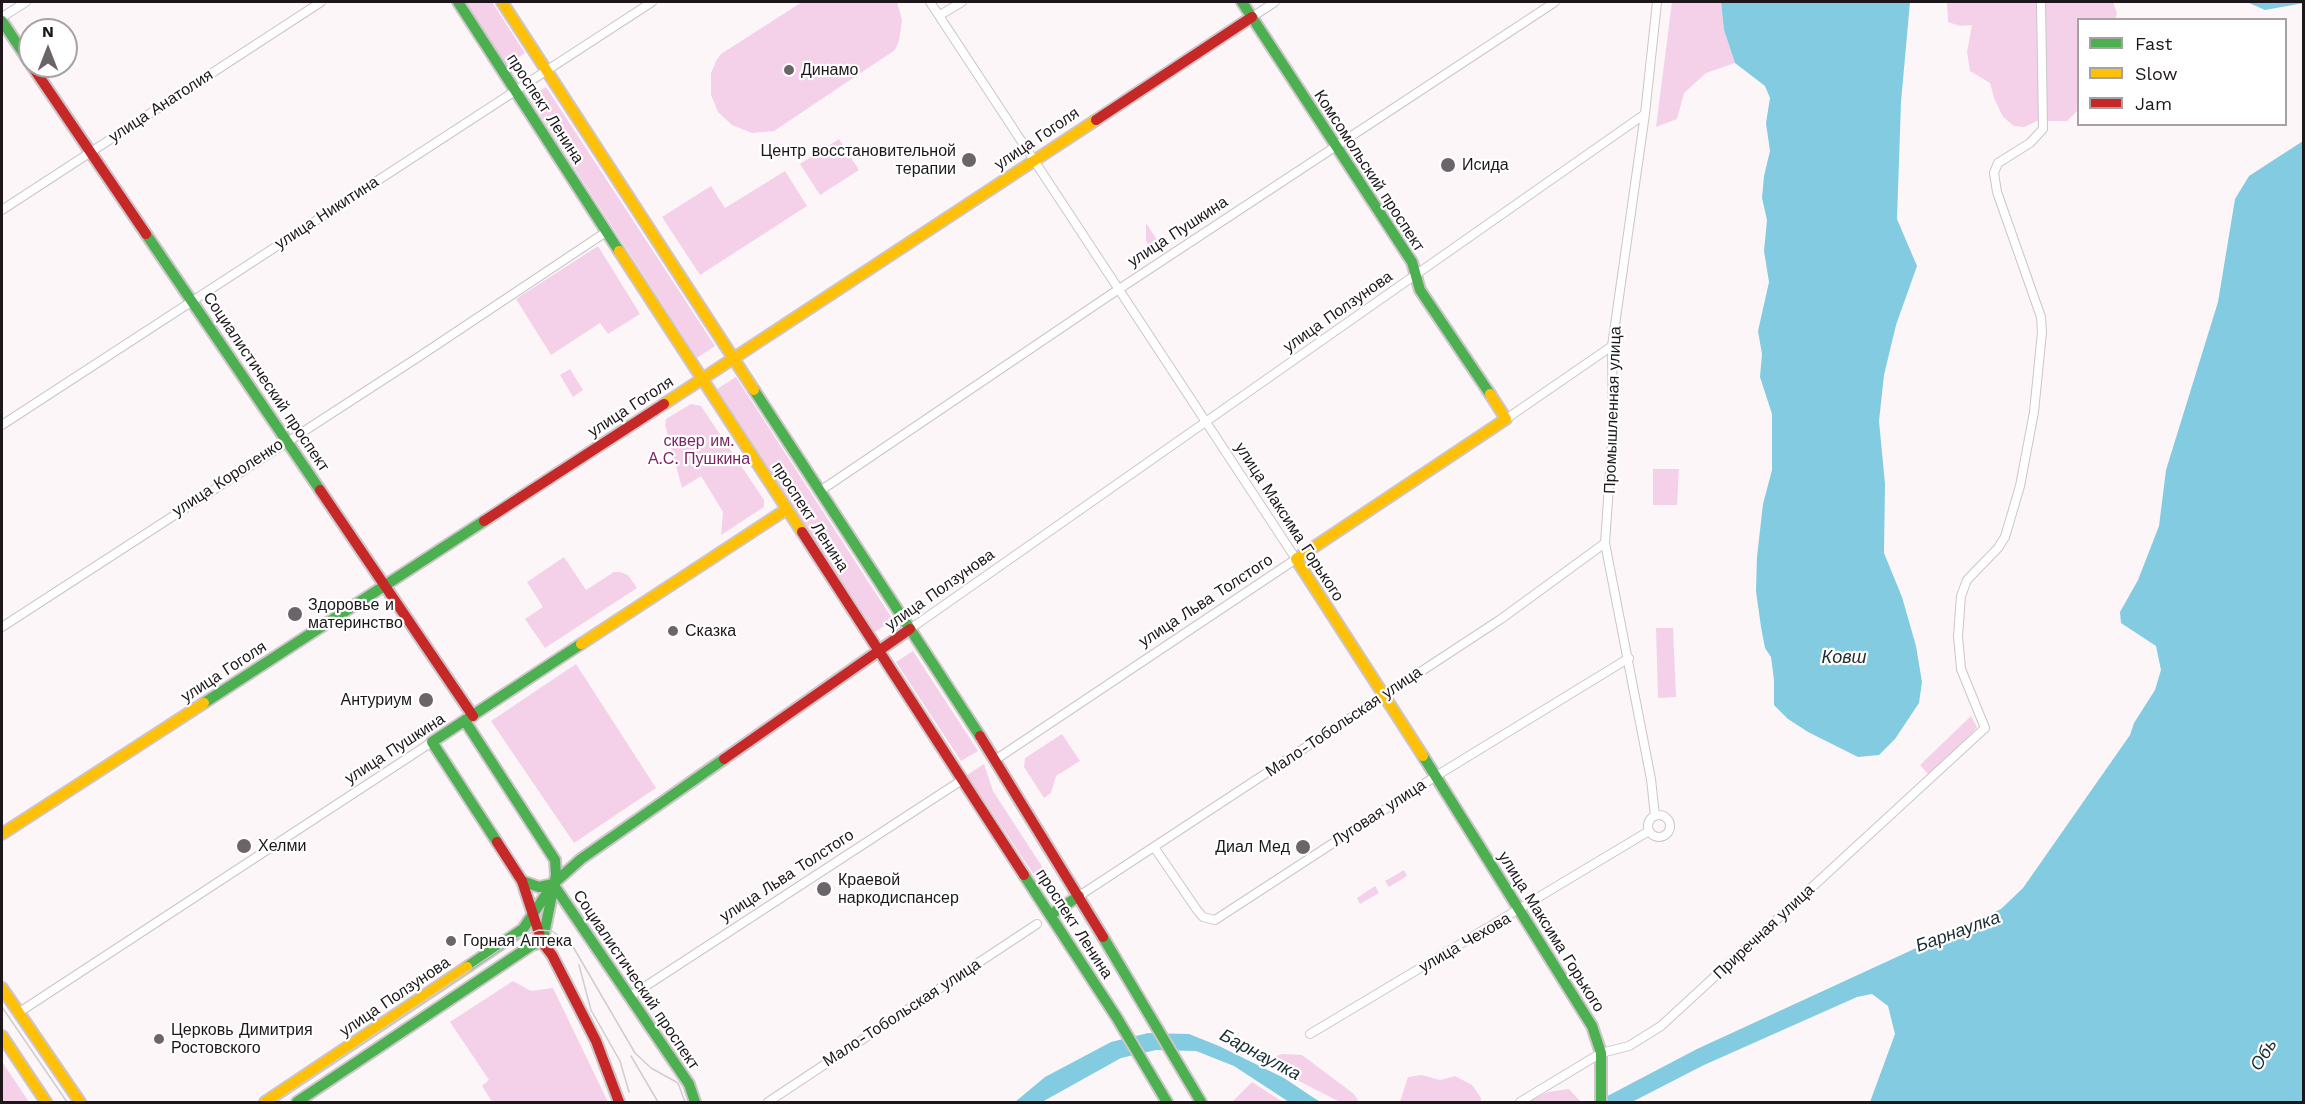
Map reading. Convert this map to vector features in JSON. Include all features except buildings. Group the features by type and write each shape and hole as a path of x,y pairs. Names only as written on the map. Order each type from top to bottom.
{"street":[{"path":"2,19 27,2"},
{"name":"улица Анатолия","path":"2,210 321,2"},
{"name":"проспект Ленина","path":"458,2 1117,1018 1167,1102"},
{"name":"проспект Ленина","path":"502,2 995,760 1202,1102"},
{"name":"улица Никитина","path":"2,425 652,2"},
{"name":"улица Максима Горького","path":"930,2 1436,776 1592,1026 1601,1053 1601,1102"},
{"path":"940,15 962,2"},
{"name":"Комсомольский проспект","path":"1242,2 1412,262 1420,290 1506,419"},
{"name":"улица Гоголя","path":"2,834 702,379 1032,159 1275,2"},
{"name":"улица Пушкина","path":"820,491 1119,289 1556,2"},
{"name":"Промышленная улица","path":"1654,816 1651,779 1605,543 1613,428 1612,346 1645,114 1657,2"},
{"name":"Приречная улица","path":"1520,1102 1601,1053 1629,1046 1661,1026 1985,728 1961,669 1958,654 1961,596 1967,580 1998,548 2005,537 2020,486 2034,412 2042,332 2041,317 1996,192 1994,173 1998,163 2030,143 2043,129 2041,2"},
{"name":"Социалистический проспект","path":"2,19 18,44"},
{"name":"Социалистический проспект","path":"40,78 385,585 555,860 556,875 552,884 689,1084 695,1102"},
{"name":"улица Ползунова","path":"265,1102 523,929 552,884 581,859 1645,114"},
{"name":"улица Короленко","path":"2,627 606,232"},
{"name":"улица Льва Толстого","path":"995,760 1612,346"},
{"name":"улица Пушкина","path":"18,1013 787,509"},
{"name":"Мало-Тобольская улица","path":"1079,896 1501,619 1605,543"},
{"name":"Луговая улица","path":"1154,847 1197,910 1203,917 1215,920 1436,776 1629,658"},
{"path":"432,742 522,881 534,912 541,945 596,1041 619,1102"},
{"name":"улица Льва Толстого","path":"629,997 962,780"},
{"path":"1654,816 1667,818 1669,830 1661,836 1649,831 1649,821 1654,816"},
{"name":"улица Чехова","path":"1311,1034 1520,911 1649,831"},
{"path":"522,881 539,887 552,884 541,945"},
{"path":"1050,915 1079,896"},
{"name":"Мало-Тобольская улица","path":"768,1102 1037,924"},
{"name":"улица Ползунова","path":"297,1102 541,945"},
{"path":"2,988 80,1102"},
{"path":"2,1036 46,1102"}],"green space":[{"path":"463,2 492,2 525,53 505,66"},
{"name":"Динамо","path":"802,2 897,2 902,20 899,41 895,50 774,131 752,133 732,125 718,112 711,95 711,73 716,61 721,54"},
{"path":"1672,2 1721,2 1724,30 1735,63 1706,73 1684,93 1677,119 1656,127"},
{"path":"1947,2 2113,2 2117,13 2115,18 2077,18 2077,111 2067,121 2037,121 2024,127 2014,126 2003,117 1990,83 1970,71 1967,52 1972,25 1960,26 1948,22"},
{"path":"546,87 715,346 697,358 529,98"},
{"path":"839,139 859,170 820,195 800,164"},
{"path":"785,171 807,206 700,275 662,217 711,186 725,208"},
{"path":"1146,223 1159,243 1151,248 1146,241"},
{"path":"598,246 640,314 608,334 600,323 551,355 516,299"},
{"path":"570,369 583,390 573,397 560,375"},
{"path":"736,377 893,620 875,632 717,389"},
{"name":"сквер им. А.С. Пушкина","path":"691,404 701,406 764,500 764,507 721,535 723,512 701,476 682,488 665,425 666,419"},
{"path":"1653,469 1679,469 1677,505 1653,505"},
{"path":"564,557 586,590 614,572 628,575 637,588 545,648 525,619 543,607 527,582"},
{"path":"1656,628 1673,628 1676,697 1658,698"},
{"path":"913,651 978,751 961,761 896,662"},
{"path":"576,664 656,788 574,843 491,721"},
{"path":"1971,716 1977,727 1959,748 1928,774 1920,765"},
{"path":"1062,734 1080,761 1056,776 1051,793 1044,798 1024,767 1025,758"},
{"path":"984,764 993,791 1052,882 1042,887 967,775"},
{"path":"1404,870 1407,876 1389,887 1385,881"},
{"path":"1375,886 1379,893 1360,904 1357,898"},
{"path":"513,981 531,991 553,988 608,1102 492,1102 482,1086 489,1080 450,1022"},
{"path":"1282,1054 1302,1055 1354,1094 1359,1102 1340,1102 1289,1076 1274,1057"},
{"path":"2,1062 11,1075 29,1102 2,1102"},
{"path":"1422,1075 1440,1080 1455,1076 1472,1085 1481,1098 1481,1102 1400,1102 1408,1077"},
{"path":"1252,1082 1283,1102 1232,1102"},
{"path":"1569,1089 1581,1102 1527,1102 1548,1092"}],"water":[{"name":"Ковш","path":"1721,2 1910,2 1901,102 1897,219 1917,266 1896,325 1884,375 1879,421 1885,484 1884,553 1902,597 1916,646 1922,682 1919,703 1895,739 1879,755 1858,757 1808,732 1788,719 1774,705 1771,657 1765,648 1756,591 1763,504 1772,470 1772,414 1760,377 1762,354 1758,331 1769,282 1764,251 1767,220 1762,198 1770,151 1766,123 1770,98 1765,86 1735,63 1724,30"},
{"path":"2247,2 2303,2 2304,3 2265,10"},
{"path":"2303,141 2303,1102 1870,1102 1895,1034 1888,1006 1872,994 1857,997 1704,1065 1632,1102 1596,1102 1697,1049 2001,909 2023,888 2130,735 2134,723 2155,690 2161,670 2156,646 2121,623 2120,612 2138,580 2159,526 2166,470 2218,302 2235,199 2249,176"},
{"path":"1148,1033 1189,1034 1219,1046 1284,1078 1320,1102 1289,1102 1234,1066 1196,1051 1156,1050 1121,1058 1042,1102 1015,1102 1045,1077 1111,1042"}],"tram line":[{"path":"275,1102 517,938 539,930 552,931 572,945 635,1053 651,1068 678,1083 685,1102"},
{"path":"579,965 591,1010 620,1061 629,1092"},
{"path":"2,1007 67,1102"},
{"path":"631,1056 658,1102"}],"traffic: fast":[{"path":"458,2 619,251"},
{"path":"1242,2 1412,262 1420,290 1490,394"},
{"path":"2,21 18,45"},
{"path":"146,234 320,490"},
{"path":"754,390 980,736"},
{"path":"204,703 484,521"},
{"path":"497,842 432,742 581,644"},
{"path":"465,721 555,860 556,875 543,939"},
{"path":"1423,756 1592,1026 1601,1053 1601,1102"},
{"path":"467,967 523,929 553,884 581,859 724,759"},
{"path":"1024,875 1117,1018 1167,1102"},
{"path":"522,881 539,887 553,884"},
{"path":"553,884 689,1084 695,1102"},
{"path":"1050,915 1079,896"},
{"path":"1103,937 1201,1102"},
{"path":"297,1102 532,945 542,942"}],"traffic: slow":[{"path":"502,2 754,390"},
{"path":"664,404 1096,120"},
{"path":"619,251 802,532"},
{"path":"1423,756 1296,559 1506,419 1490,394"},
{"path":"581,644 787,509"},
{"path":"2,834 204,703"},
{"path":"265,1102 467,967"},
{"path":"2,988 80,1102"},
{"path":"2,1036 46,1102"}],"traffic: jam":[{"path":"1096,120 1252,17"},
{"path":"40,78 146,234"},
{"path":"484,521 664,404"},
{"path":"320,490 473,716"},
{"path":"802,532 1024,875"},
{"path":"724,759 910,629"},
{"path":"980,736 1103,937"},
{"path":"497,842 522,881 542,942 552,955 596,1041 619,1102"}],"place":[{"name":"Динамо","path":"789,70"},
{"name":"Центр восстановительной терапии","path":"969,160"},
{"name":"Исида","path":"1448,165"},
{"name":"Здоровье и материнство","path":"295,614"},
{"name":"Сказка","path":"673,631"},
{"name":"Антуриум","path":"426,700"},
{"name":"Хелми","path":"244,846"},
{"name":"Диал Мед","path":"1303,847"},
{"name":"Краевой наркодиспансер","path":"824,889"},
{"name":"Горная Аптека","path":"451,941"},
{"name":"Церковь Димитрия Ростовского","path":"159,1039"}],"water label":[{"name":"Барнаулка","path":"1958,932"},
{"name":"Барнаулка","path":"1260,1055"},
{"name":"Обь","path":"2264,1055"}]}
